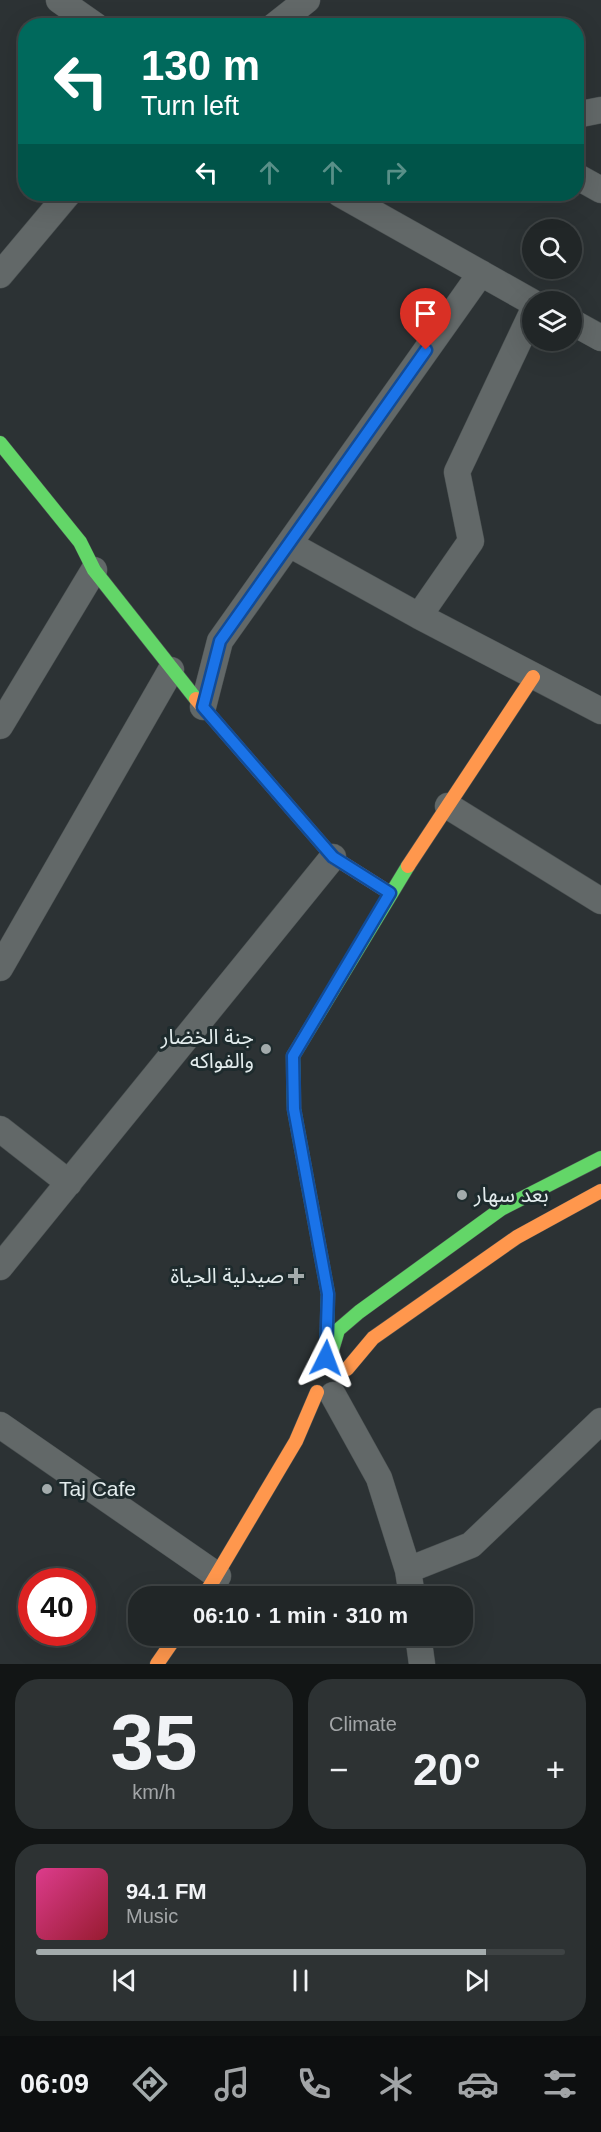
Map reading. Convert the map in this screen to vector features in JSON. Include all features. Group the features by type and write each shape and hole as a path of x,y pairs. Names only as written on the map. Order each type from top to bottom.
{"street":[{"path":"60,0 85,18"},
{"path":"284,18 307,0"},
{"path":"584,113 601,110"},
{"path":"584,180 601,190"},
{"path":"0,275 62,201"},
{"path":"352,201 522,296"},
{"path":"203,707 220,641 480,273"},
{"path":"582,328 601,338"},
{"path":"419,616 471,541 457,472 522,335"},
{"path":"0,443 80,542 94,570 171,670 203,707 333,857 390,893"},
{"path":"289,544 419,616 601,711"},
{"path":"0,726 94,570"},
{"path":"0,968 171,670"},
{"path":"323,1360 328,1294 294,1109 293,1056 390,893 533,677"},
{"path":"447,806 601,901"},
{"path":"0,1267 333,857"},
{"path":"0,1129 69,1183"},
{"path":"323,1360 339,1330 376,1299 501,1209 601,1158"},
{"path":"347,1369 373,1338 517,1237 601,1191"},
{"path":"320,1389 347,1385 347,1369 343,1363 323,1360"},
{"path":"320,1389 379,1478 408,1570 410,1586"},
{"path":"0,1425 211,1586 296,1441 320,1389"},
{"path":"408,1570 471,1545 601,1421"},
{"path":"157,1664 169,1646"},
{"path":"420,1646 422,1664"}],"traffic: fast":[{"path":"0,443 80,542 94,570 196,699"},
{"path":"326,1358 328,1294 294,1109 293,1056 408,866"},
{"path":"330,1357 338,1330 359,1312 501,1209 601,1158"}],"traffic: slow":[{"path":"408,866 533,677"},
{"path":"196,699 333,857 390,893"},
{"path":"347,1369 373,1338 517,1237 601,1191"},
{"path":"210,1586 296,1441 317,1392"},
{"path":"157,1664 169,1646"}],"place":[{"name":"جنة الخضار والفواكه","path":"266,1049"},
{"name":"بعد سهار","path":"462,1195"},
{"name":"صيدلية الحياة","path":"296,1276"},
{"name":"Taj Cafe","path":"47,1489"}],"route":[{"path":"326,1358 328,1294 294,1109 293,1056 390,893 333,857 203,707 220,641 426,350"}]}
